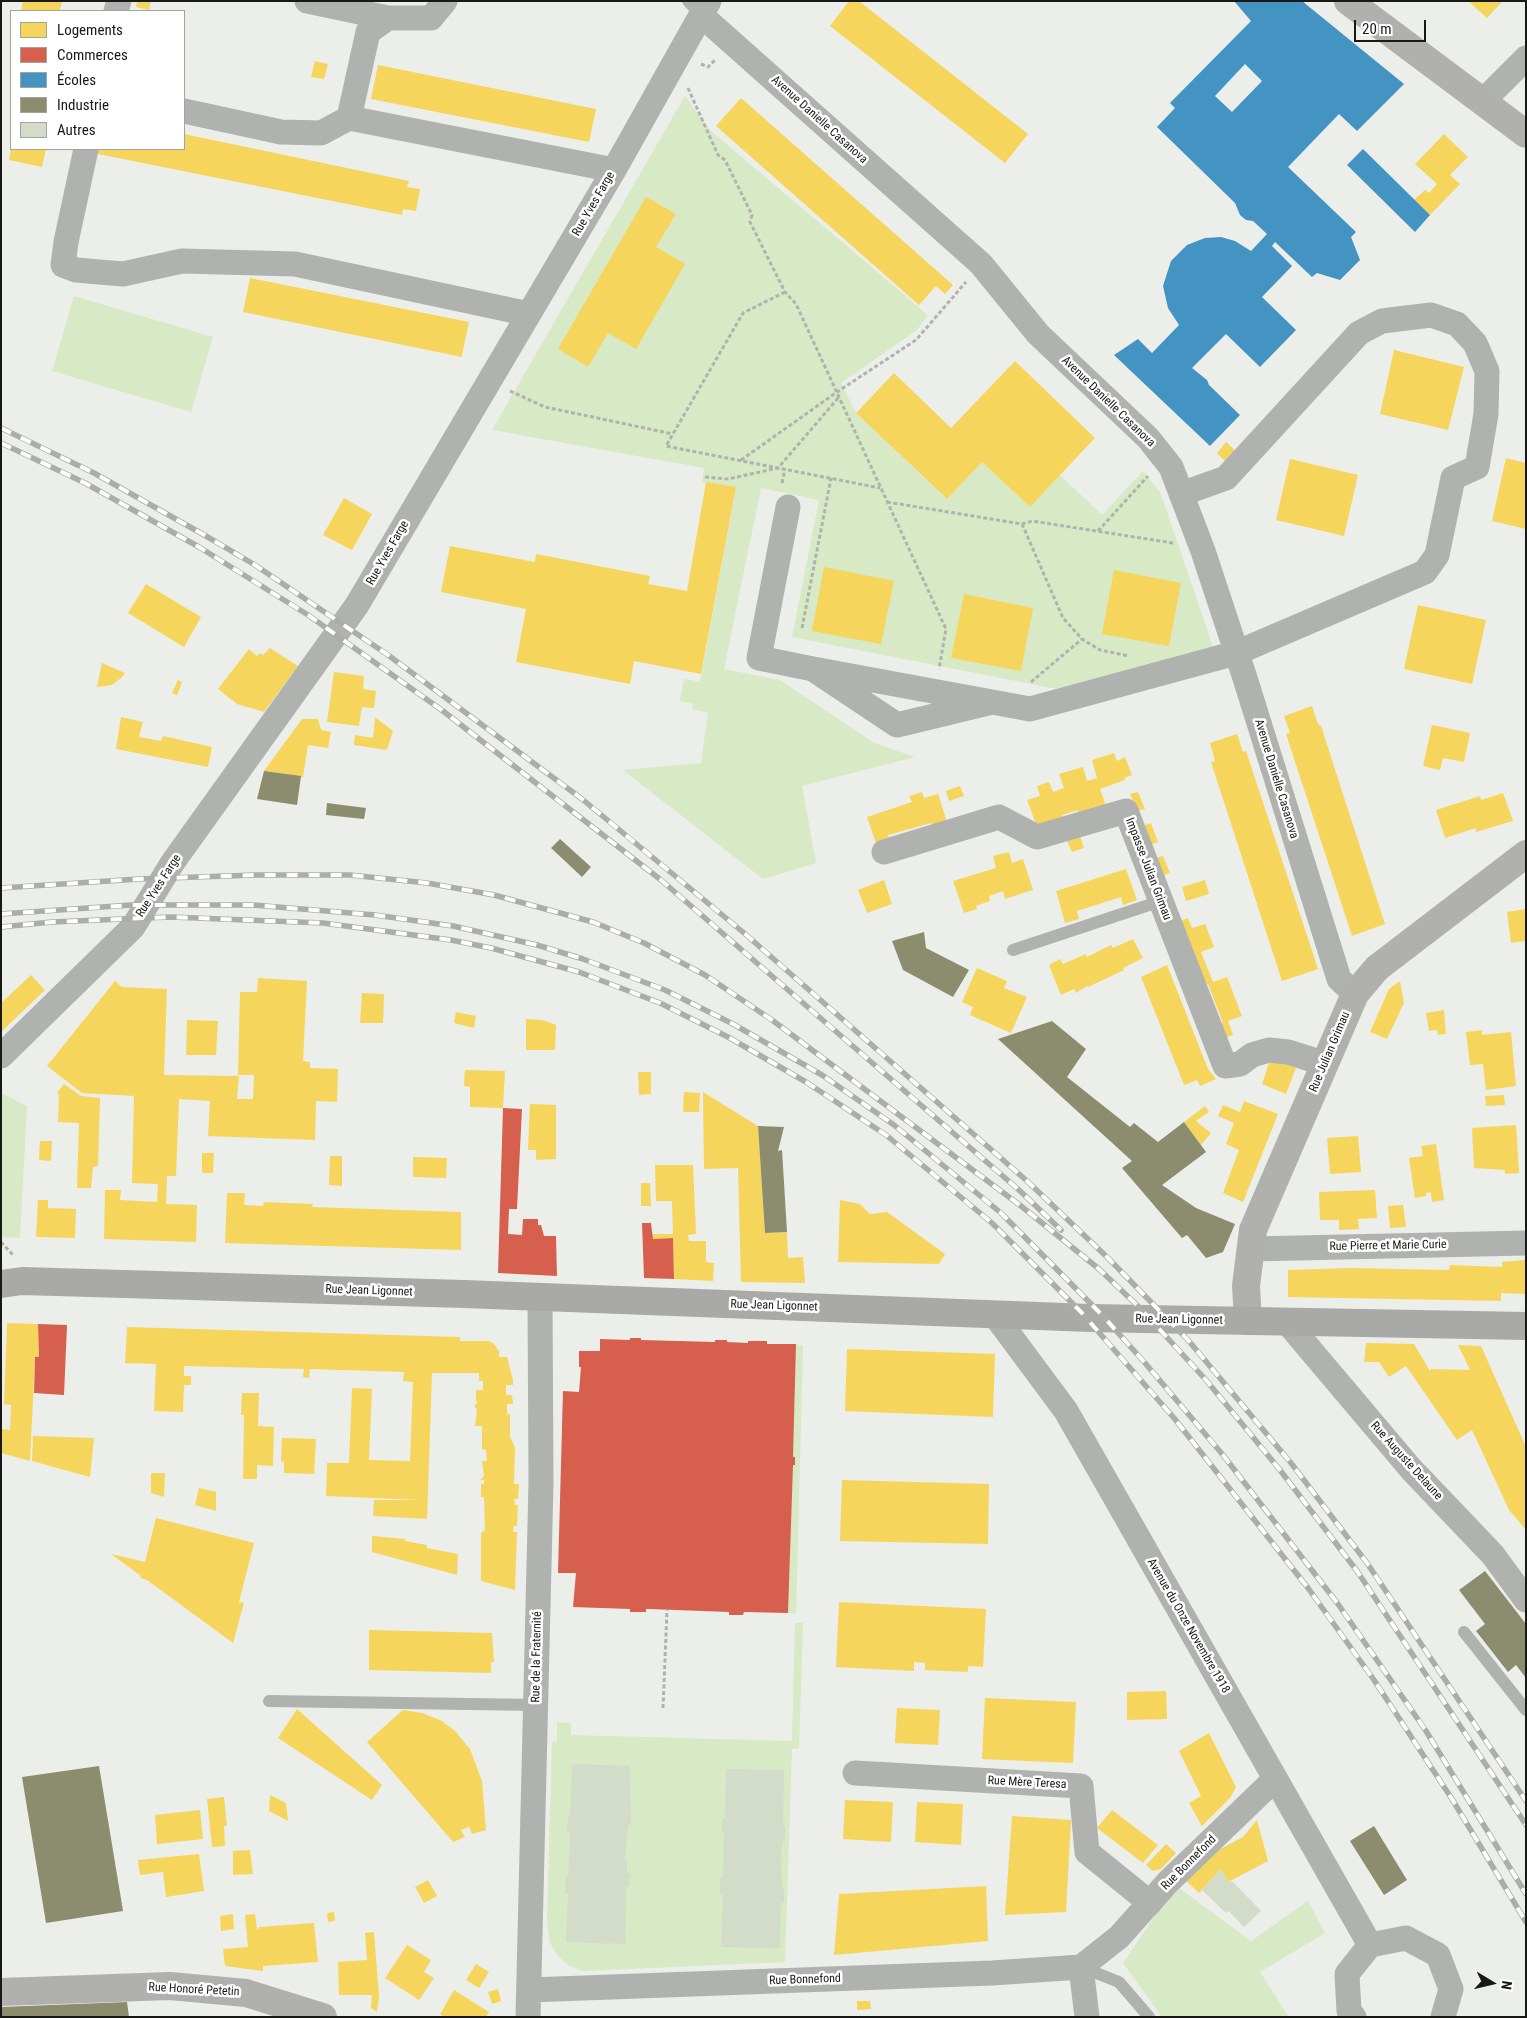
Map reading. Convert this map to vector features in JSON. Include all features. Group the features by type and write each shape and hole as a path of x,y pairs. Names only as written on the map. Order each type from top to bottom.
{"main road":[{"name":"Rue Jean Ligonnet","path":"8,1280 994,1314 1526,1326"}],"street":[{"path":"307,1 388,18 431,18 445,1"},
{"path":"1348,1 1526,134"},
{"name":"Rue Yves Farge","path":"1,1056 133,927 174,862 357,605 614,170 700,6"},
{"name":"Avenue Danielle Casanova","path":"700,6 981,264 1038,334 1148,438 1171,467 1198,538 1236,653 1339,979 1355,994"},
{"path":"349,118 368,32 388,18"},
{"path":"1482,102 1526,58"},
{"path":"185,111 281,132 321,133 349,118 614,170"},
{"path":"86,150 66,242 63,265 76,270 123,274 182,261 295,264 529,314"},
{"path":"788,506 759,658 935,692 1030,708 1236,653 1426,572 1438,555 1453,478 1476,467 1486,414 1487,370 1475,343 1457,324 1431,315 1382,321 1359,333 1226,478 1181,494"},
{"path":"813,669 897,725 998,703"},
{"name":"Impasse Julian Grimau","path":"884,852 999,817 1037,837 1126,812 1225,1066 1240,1064 1252,1055 1269,1050 1288,1052 1326,1064"},
{"name":"Rue Julian Grimau","path":"1248,1321 1246,1286 1253,1230 1355,994 1376,968 1526,854"},
{"name":"Rue Pierre et Marie Curie","path":"1251,1249 1526,1243"},
{"name":"Rue de la Fraternité","path":"528,2017 541,1483 540,1297"},
{"name":"Avenue du Onze Novembre 1918","path":"994,1314 1066,1411 1370,1945"},
{"name":"Rue Auguste Delaune","path":"1286,1322 1411,1469 1493,1555 1526,1600"},
{"name":"Rue Mère Teresa","path":"855,1772 1081,1786 1087,1852 1150,1903"},
{"name":"Rue Bonnefond","path":"529,1990 992,1973 1081,1967 1119,1937 1168,1882 1275,1779"},
{"path":"1354,2017 1348,2011 1347,1974 1370,1945 1406,1938 1438,1956 1451,1990 1443,2017"},
{"path":"1081,1967 1087,2017"},
{"name":"Rue Honoré Petetin","path":"1,1992 170,1986 246,1993 323,2017"}],"lane":[{"path":"1013,950 1161,901"},
{"path":"1464,1632 1526,1710"},
{"path":"269,1701 536,1705"},
{"path":"1081,1967 1119,1982 1149,2017"}],"path":[{"path":"685,81 718,155 725,160 752,215 750,222 784,292 796,304 946,629 935,692"},
{"path":"741,461 837,392 916,340 981,264"},
{"path":"784,292 743,313 666,446 881,488"},
{"path":"489,382 545,407 673,434"},
{"path":"704,477 728,479 778,468 839,397"},
{"path":"1097,531 1164,458"},
{"path":"802,628 831,478"},
{"path":"887,502 1022,524 1032,521 1180,544 1198,538"},
{"path":"1022,524 1063,618 1082,638 1100,650 1137,658"},
{"path":"998,703 1082,638"},
{"path":"663,1708 667,1610"}],"green space":[{"path":"685,96 711,131 928,315 917,330 841,383 856,413 946,499 982,462 1030,507 1060,475 1102,515 1143,471 1161,494 1213,647 1072,692 792,637 819,500 761,488 724,669 780,680 874,743 915,757 802,786 816,863 763,879 623,770 701,763 708,713 692,709 693,704 680,701 684,679 700,682 736,488 702,482 704,468 492,430"},
{"path":"74,296 213,337 191,412 52,371"},
{"path":"1,1093 27,1106 20,1238 1,1237"},
{"path":"796,1344 803,1346 796,1614 788,1613"},
{"path":"795,1623 803,1623 799,1748 792,1749 785,1962 583,1971 568,1965 558,1956 550,1943 547,1921 552,1742 557,1742 557,1722 571,1723 571,1735 792,1741"},
{"path":"1179,1888 1251,1941 1308,1901 1325,1933 1260,1972 1289,2017 1162,2017 1123,1963 1167,1898 1174,1895"}],"building: Logements":[{"path":"23,1 62,1 60,10 21,10"},
{"path":"137,1 151,1 149,10 136,7"},
{"path":"849,1 859,1 1028,134 1005,163 830,26"},
{"path":"1468,1 1499,1 1501,3 1487,18"},
{"path":"315,61 328,64 324,79 311,77"},
{"path":"378,65 596,109 589,142 371,99"},
{"path":"741,98 953,285 945,294 936,286 919,305 716,126"},
{"path":"185,134 409,181 407,187 420,189 416,211 403,209 402,215 93,153 94,150 185,150"},
{"path":"1444,134 1468,157 1450,175 1460,184 1430,215 1414,200 1425,190 1429,193 1437,184 1415,164"},
{"path":"11,150 46,150 42,167 9,160"},
{"path":"646,197 676,214 656,247 685,264 636,349 608,333 588,367 558,349"},
{"path":"250,278 469,322 462,357 243,312"},
{"path":"1394,350 1464,367 1448,430 1380,414"},
{"path":"1015,361 1095,438 1030,507 982,462 947,499 856,413 894,373 951,428"},
{"path":"1226,442 1237,452 1227,463 1217,453"},
{"path":"1506,458 1526,463 1526,529 1492,521"},
{"path":"1290,459 1358,475 1344,536 1276,520"},
{"path":"706,482 736,487 701,674 634,661 630,684 516,662 526,609 441,592 450,546 535,562 536,554 650,576 648,584 687,591"},
{"path":"344,498 372,514 352,550 323,535"},
{"path":"824,567 894,581 881,644 812,631"},
{"path":"1114,570 1181,583 1169,646 1102,634"},
{"path":"146,584 201,617 184,647 128,613"},
{"path":"964,594 1033,608 1021,671 951,658"},
{"path":"1418,605 1486,620 1472,684 1404,669"},
{"path":"270,648 298,666 264,712 237,704 218,689 249,649 257,656 260,653 263,655"},
{"path":"102,663 125,673 112,685 97,687"},
{"path":"334,672 364,676 363,689 376,691 374,708 362,707 359,726 327,722"},
{"path":"178,680 182,682 177,695 172,693"},
{"path":"1312,706 1318,724 1321,726 1385,924 1352,936 1286,734 1290,733 1284,716"},
{"path":"121,717 143,722 139,737 161,741 163,736 212,747 208,767 116,749"},
{"path":"375,717 393,731 387,750 354,745 355,735 373,738"},
{"path":"302,719 318,719 321,730 331,732 328,748 308,745 303,777 264,771"},
{"path":"1432,725 1470,733 1464,762 1443,758 1440,770 1423,766"},
{"path":"1237,734 1243,752 1246,751 1318,969 1282,981 1211,762 1215,761 1210,743"},
{"path":"1114,753 1117,761 1125,757 1132,775 1124,778 1125,780 1100,789 1107,809 1079,813 1078,810 1062,815 1064,819 1036,824 1027,800 1040,796 1037,786 1049,782 1053,792 1064,788 1059,774 1083,767 1087,781 1097,778 1092,760"},
{"path":"960,786 964,796 949,801 946,791"},
{"path":"922,792 924,798 938,794 948,825 934,830 931,823 888,835 890,842 877,846 867,817 912,802 909,796"},
{"path":"1138,792 1145,809 1137,811 1130,794"},
{"path":"1503,793 1513,821 1476,832 1476,828 1445,838 1436,810 1480,796 1481,800"},
{"path":"1151,823 1158,842 1150,845 1143,826"},
{"path":"1078,831 1084,848 1072,852 1065,836"},
{"path":"1009,852 1012,863 1023,859 1033,890 1005,899 1003,891 989,896 990,901 976,906 977,909 964,913 953,881 996,868 993,856"},
{"path":"1163,856 1170,873 1162,876 1155,858"},
{"path":"1126,869 1137,900 1123,905 1121,897 1077,911 1079,919 1065,923 1056,891"},
{"path":"884,880 892,904 867,913 858,890"},
{"path":"1205,880 1209,894 1186,901 1182,887"},
{"path":"1526,909 1526,941 1511,943 1507,912"},
{"path":"1188,918 1192,928 1205,924 1214,947 1201,952 1213,982 1227,977 1242,1016 1228,1021 1233,1035 1225,1038 1220,1024 1223,1023 1208,984 1205,985 1180,921"},
{"path":"1133,939 1143,958 1123,968 1124,970 1087,986 1076,993 1074,989 1061,995 1049,965 1060,959 1063,964 1086,954 1087,957 1111,945 1113,948"},
{"path":"1167,965 1208,1069 1216,1079 1200,1086 1197,1080 1184,1085 1141,977"},
{"path":"977,968 1007,981 1004,988 1027,997 1011,1033 970,1015 973,1007 962,1002"},
{"path":"31,975 45,990 1,1032 1,1003"},
{"path":"258,978 307,981 303,1061 310,1062 310,1068 338,1069 337,1102 316,1101 315,1140 208,1136 210,1101 179,1099 176,1176 167,1176 166,1204 197,1205 196,1242 104,1239 105,1190 121,1190 120,1200 157,1202 158,1184 132,1183 134,1096 82,1093 47,1066 115,981 122,987 167,989 164,1075 239,1076 237,1099 253,1099 254,1075 238,1075 240,992 257,992"},
{"path":"1400,981 1404,1003 1387,1039 1370,1032 1389,989"},
{"path":"362,993 384,994 383,1023 360,1023"},
{"path":"1444,1010 1446,1034 1438,1035 1437,1030 1429,1031 1426,1013"},
{"path":"456,1012 476,1016 474,1028 454,1023"},
{"path":"526,1019 543,1020 556,1025 555,1050 526,1050"},
{"path":"187,1020 218,1021 216,1055 186,1055"},
{"path":"1482,1030 1482,1035 1511,1032 1516,1086 1486,1090 1483,1064 1470,1065 1466,1032"},
{"path":"1275,1058 1296,1068 1286,1094 1262,1084 1269,1063"},
{"path":"465,1070 505,1071 503,1108 470,1107 470,1087 464,1086"},
{"path":"638,1072 651,1072 651,1094 639,1095"},
{"path":"64,1084 81,1096 100,1098 98,1166 93,1167 91,1188 77,1188 79,1123 58,1122 59,1094 57,1093"},
{"path":"684,1092 700,1093 699,1112 683,1112"},
{"path":"703,1092 758,1126 765,1233 787,1232 788,1258 803,1257 805,1283 741,1282 738,1168 704,1169"},
{"path":"1504,1095 1505,1105 1486,1106 1485,1096"},
{"path":"1244,1101 1278,1114 1243,1202 1223,1193 1239,1150 1226,1144 1234,1123 1218,1116 1223,1105 1240,1112"},
{"path":"530,1104 556,1105 556,1159 536,1160 536,1150 528,1150"},
{"path":"1205,1106 1209,1112 1196,1121 1211,1133 1201,1145 1184,1122"},
{"path":"1516,1125 1519,1173 1505,1174 1505,1170 1474,1168 1472,1128"},
{"path":"1358,1136 1361,1172 1330,1174 1327,1138"},
{"path":"40,1141 52,1141 51,1161 39,1160"},
{"path":"1436,1144 1444,1200 1432,1202 1431,1192 1426,1193 1426,1196 1415,1198 1409,1158 1423,1156 1421,1146"},
{"path":"202,1153 214,1153 213,1173 202,1173"},
{"path":"330,1156 342,1156 342,1186 329,1185"},
{"path":"413,1157 447,1158 446,1178 413,1177"},
{"path":"655,1165 693,1165 696,1234 688,1235 689,1241 706,1241 706,1262 714,1263 713,1281 674,1279 673,1238 653,1239 652,1234 673,1234 672,1201 656,1201"},
{"path":"641,1183 650,1183 651,1206 641,1206"},
{"path":"1375,1190 1377,1218 1358,1219 1359,1229 1339,1230 1339,1220 1320,1220 1319,1192"},
{"path":"227,1193 245,1193 244,1205 263,1206 264,1202 313,1204 312,1207 461,1212 461,1250 225,1243"},
{"path":"38,1200 48,1200 48,1208 76,1209 75,1238 36,1237"},
{"path":"840,1200 860,1204 870,1214 887,1212 945,1254 939,1264 838,1262"},
{"path":"1403,1205 1406,1227 1390,1228 1388,1206"},
{"path":"1526,1260 1526,1294 1501,1293 1501,1301 1288,1297 1288,1270 1350,1268 1449,1270 1450,1265 1502,1267 1502,1262"},
{"path":"7,1323 38,1324 39,1357 35,1357 30,1461 1,1453 1,1429 10,1430 11,1405 4,1404"},
{"path":"127,1327 460,1337 460,1341 489,1341 493,1343 499,1351 499,1357 507,1357 513,1380 513,1385 506,1385 506,1395 512,1395 513,1404 507,1404 507,1414 510,1414 510,1436 515,1448 514,1484 519,1484 518,1499 514,1499 515,1505 518,1505 517,1526 514,1526 513,1532 517,1532 515,1590 481,1581 481,1533 485,1530 484,1497 481,1497 481,1484 484,1484 484,1480 480,1480 484,1476 482,1461 487,1461 486,1450 482,1449 482,1426 475,1426 477,1409 474,1407 478,1401 476,1401 476,1390 483,1390 483,1381 479,1381 479,1373 432,1373 427,1519 373,1516 374,1500 421,1500 326,1496 327,1463 349,1463 352,1388 372,1389 369,1460 410,1461 413,1382 403,1381 404,1372 310,1369 309,1378 303,1377 304,1369 184,1366 184,1376 191,1376 191,1385 184,1385 183,1412 154,1411 156,1364 125,1363"},
{"path":"1366,1343 1414,1344 1430,1371 1431,1369 1470,1370 1458,1345 1481,1346 1526,1447 1526,1530 1509,1510 1472,1430 1457,1440 1406,1366 1389,1377 1379,1362 1364,1362"},
{"path":"847,1349 995,1354 993,1417 845,1411"},
{"path":"242,1393 259,1393 258,1426 274,1427 273,1466 257,1465 257,1479 243,1479 244,1415 241,1415"},
{"path":"33,1436 94,1438 90,1477 32,1461"},
{"path":"282,1438 316,1439 314,1474 284,1473 284,1461 281,1462"},
{"path":"151,1473 165,1473 164,1497 151,1493"},
{"path":"842,1480 989,1484 988,1544 840,1541"},
{"path":"199,1488 216,1492 216,1511 195,1505"},
{"path":"156,1518 254,1543 239,1602 244,1603 233,1643 147,1580 140,1578 141,1576 111,1554 145,1562"},
{"path":"372,1536 406,1539 405,1541 427,1545 427,1548 458,1554 457,1575 372,1552"},
{"path":"839,1602 986,1609 983,1667 968,1666 968,1672 925,1670 925,1663 914,1662 914,1671 836,1667"},
{"path":"369,1630 492,1633 494,1662 491,1662 491,1673 369,1670"},
{"path":"1166,1691 1167,1719 1127,1720 1127,1692"},
{"path":"985,1698 1076,1702 1073,1763 982,1759"},
{"path":"897,1708 940,1710 938,1745 895,1743"},
{"path":"297,1709 382,1785 372,1800 278,1738"},
{"path":"403,1710 422,1713 442,1721 455,1731 470,1749 482,1781 486,1830 472,1834 469,1827 461,1830 465,1837 453,1842 367,1742"},
{"path":"1209,1733 1236,1787 1230,1798 1202,1826 1189,1803 1201,1796 1179,1751"},
{"path":"270,1795 286,1803 288,1821 269,1811"},
{"path":"224,1797 227,1826 224,1826 225,1846 212,1847 207,1799"},
{"path":"845,1800 893,1802 891,1842 843,1839"},
{"path":"917,1802 963,1804 961,1845 915,1842"},
{"path":"200,1810 203,1839 157,1844 155,1815"},
{"path":"1112,1810 1158,1845 1143,1863 1097,1828"},
{"path":"1012,1816 1071,1820 1066,1912 1005,1915"},
{"path":"1257,1820 1268,1861 1228,1882 1221,1869 1199,1893 1186,1881 1213,1853 1243,1837"},
{"path":"1166,1844 1176,1853 1161,1869 1153,1871 1146,1865"},
{"path":"250,1850 253,1874 233,1875 233,1851"},
{"path":"199,1854 204,1891 166,1897 163,1872 140,1875 138,1860"},
{"path":"428,1880 437,1896 424,1903 415,1887"},
{"path":"986,1886 988,1941 834,1955 839,1894"},
{"path":"334,1912 335,1921 328,1922 327,1913"},
{"path":"233,1914 234,1929 221,1931 220,1916"},
{"path":"255,1914 257,1930 259,1927 314,1923 318,1962 263,1966 263,1971 225,1966 223,1949 248,1947 245,1915"},
{"path":"374,1932 379,1996 377,2012 371,2008 372,1995 339,1995 338,1962 367,1960 365,1933"},
{"path":"407,1945 431,1960 424,1972 434,1978 419,2000 385,1978"},
{"path":"476,1964 489,1972 479,1988 466,1980"},
{"path":"498,1989 501,2001 492,2004 488,1992"},
{"path":"454,1990 489,2012 486,2017 444,2017 440,2014"},
{"path":"857,2001 870,2001 871,2009 857,2010"}],"building: Commerces":[{"path":"503,1108 522,1109 517,1209 509,1209 508,1234 522,1235 523,1219 538,1219 538,1225 541,1225 544,1236 556,1236 557,1276 498,1273"},
{"path":"642,1223 651,1223 653,1239 673,1238 674,1279 644,1278"},
{"path":"38,1324 67,1325 64,1395 34,1393 35,1357 39,1357"},
{"path":"630,1338 715,1342 715,1340 727,1340 727,1342 748,1343 748,1341 767,1341 767,1344 796,1344 793,1457 795,1457 795,1465 793,1465 788,1613 744,1612 743,1615 729,1615 729,1612 646,1609 646,1612 630,1612 630,1609 573,1607 576,1573 558,1573 563,1391 579,1392 581,1367 579,1367 579,1351 600,1351 600,1339 630,1340"}],"building: Écoles":[{"path":"1234,1 1302,1 1404,84 1357,131 1339,114 1288,167 1356,232 1351,237 1360,260 1340,280 1317,273 1312,277 1275,242 1272,246 1292,266 1262,297 1296,330 1260,367 1226,334 1192,368 1207,380 1209,385 1240,415 1210,446 1114,355 1138,339 1152,353 1179,325 1168,308 1163,286 1171,261 1187,245 1205,238 1221,237 1235,241 1251,251 1267,234 1253,221 1246,220 1240,215 1235,203 1157,127 1175,108 1170,103 1251,21","holes":["1245,64 1262,81 1232,112 1215,96"]},
{"path":"1363,149 1430,215 1415,232 1347,165"}],"building: Industrie":[{"path":"264,771 301,776 297,805 257,799"},
{"path":"327,803 366,808 364,819 326,815"},
{"path":"560,839 591,867 582,877 551,848"},
{"path":"924,932 926,948 969,970 953,997 903,970 892,941"},
{"path":"1052,1021 1086,1049 1067,1077 1130,1127 1134,1123 1158,1142 1184,1122 1206,1152 1162,1185 1196,1208 1235,1224 1223,1252 1206,1258 1187,1235 1182,1238 1122,1168 1132,1161 998,1039"},
{"path":"758,1126 784,1127 778,1151 782,1150 787,1232 765,1233"},
{"path":"1485,1571 1526,1624 1526,1678 1516,1665 1508,1672 1476,1631 1485,1624 1459,1590"},
{"path":"99,1766 123,1911 46,1923 22,1777"},
{"path":"1374,1826 1407,1880 1384,1895 1350,1841"},
{"path":"127,2002 129,2017 1,2017 1,2007"}],"building: Autres":[{"path":"572,1764 630,1766 631,1825 628,1825 625,1859 627,1860 627,1873 630,1873 629,1887 626,1887 625,1944 566,1942 568,1893 565,1893 566,1877 568,1877 570,1833 567,1833 568,1817 570,1817"},
{"path":"726,1769 784,1770 783,1827 785,1826 785,1841 783,1841 781,1854 784,1903 781,1903 780,1948 721,1947 723,1893 720,1893 720,1877 723,1877 724,1833 722,1833 722,1818 725,1818"},
{"path":"1221,1869 1228,1882 1232,1881 1261,1911 1244,1927 1229,1911 1226,1913 1202,1890"}],"railway":[{"path":"1,428 94,473 206,536 255,565 388,655 582,799 744,933 1027,1181 1108,1258 1188,1340 1291,1463 1367,1563 1526,1801"},
{"path":"1,443 85,483 199,547 308,615 443,711 661,880 1019,1190 1061,1230"},
{"path":"1,888 139,879 256,875 350,875 427,883 494,895 593,922 644,943 705,975 772,1020 1021,1206 1099,1269 1140,1308 1206,1380 1280,1470 1357,1571 1526,1825"},
{"path":"1,914 131,905 253,905 375,915 453,926 537,945 583,959 665,990 733,1024 822,1075 894,1125 1001,1213 1103,1316 1145,1363 1223,1455 1338,1604 1426,1731 1526,1894"},
{"path":"1,927 52,922 170,917 323,923 451,940 491,948 579,972 660,1003 728,1037 806,1082 886,1135 992,1223 1081,1312 1174,1418 1308,1588 1374,1680 1452,1799 1526,1922"}]}
